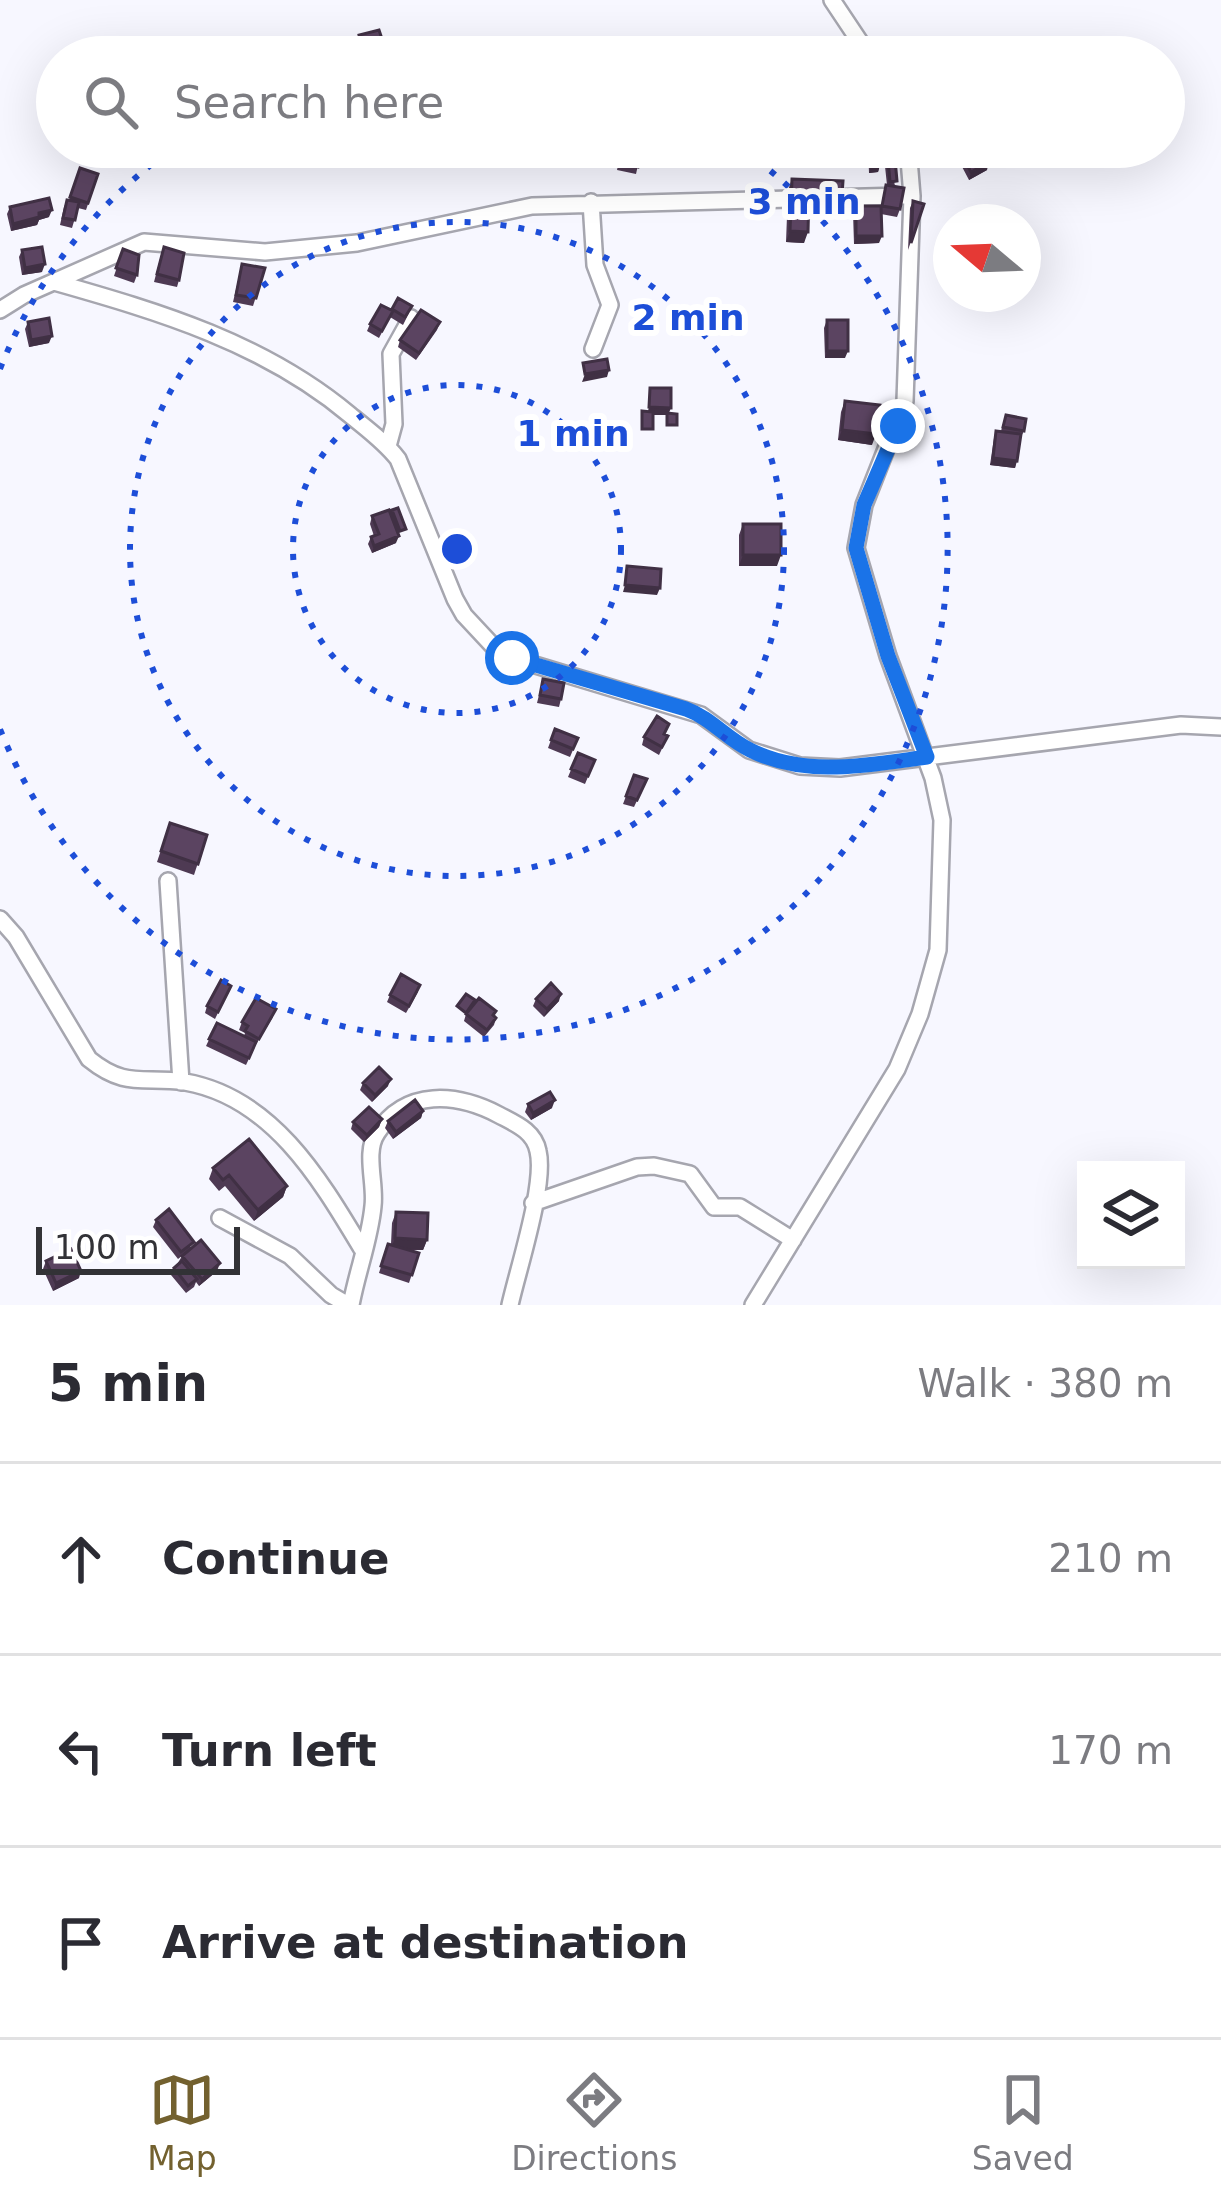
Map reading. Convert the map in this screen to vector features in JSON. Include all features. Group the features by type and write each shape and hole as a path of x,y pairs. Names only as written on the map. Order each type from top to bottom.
{"street":[{"path":"832,0 856,36"},
{"path":"753,1305 897,1069 920,1014 938,950 941,820 927,757 888,656 856,548 864,505 905,401 910,168"},
{"path":"0,310 144,242 265,252 357,243 468,217 591,202 912,196"},
{"path":"591,202 595,266 610,305 593,349"},
{"path":"54,282 163,313 241,344 332,400 388,446 406,476 464,615 492,645 512,658 701,715 749,750 800,766 840,768 1180,725 1221,727"},
{"path":"388,446 394,424 391,354 411,318"},
{"path":"168,880 181,1082"},
{"path":"0,919 16,937 89,1059 107,1074 128,1082 181,1082 215,1089 250,1107 286,1137 362,1249"},
{"path":"220,1218 290,1256 332,1295 350,1305 374,1204 372,1142 404,1106 454,1097 472,1101 524,1128 537,1145 533,1203 510,1305"},
{"path":"533,1203 638,1167 654,1166 691,1174 714,1207 740,1207 793,1240"}],"building":[{"path":"80,168 98,174 88,203 70,197"},
{"path":"889,168 896,168 897,181 890,182"},
{"path":"792,179 843,181 842,195 809,194 808,232 790,231"},
{"path":"886,185 904,188 900,209 882,206"},
{"path":"49,198 52,210 13,224 10,207"},
{"path":"67,200 79,202 75,220 63,218"},
{"path":"913,201 924,204 911,243"},
{"path":"856,206 881,206 882,236 856,236"},
{"path":"42,247 45,264 25,268 22,250"},
{"path":"164,247 184,253 179,280 157,274"},
{"path":"123,249 139,255 137,275 116,268"},
{"path":"242,264 265,268 256,298 236,295"},
{"path":"398,298 412,306 405,317 392,309"},
{"path":"381,305 393,311 382,331 370,324"},
{"path":"421,310 440,322 419,353 400,340"},
{"path":"49,318 52,336 31,340 28,322"},
{"path":"827,320 848,320 848,351 827,351"},
{"path":"607,359 609,370 585,374 583,363"},
{"path":"650,388 671,388 671,408 649,407"},
{"path":"845,401 880,405 876,434 842,430"},
{"path":"642,411 653,412 653,429 642,429"},
{"path":"667,413 677,414 677,425 667,425"},
{"path":"1006,415 1026,419 1024,431 1003,427"},
{"path":"996,431 1021,434 1017,461 993,458"},
{"path":"398,508 406,529 400,531 392,510"},
{"path":"389,510 399,536 374,546 371,537 379,534 372,516"},
{"path":"743,524 781,524 781,555 743,555"},
{"path":"627,566 661,569 660,588 625,585"},
{"path":"543,679 564,683 561,699 540,695"},
{"path":"657,716 669,724 662,747 644,737"},
{"path":"555,729 578,738 573,749 551,740"},
{"path":"578,753 595,760 588,776 571,769"},
{"path":"634,775 647,779 637,800 626,796"},
{"path":"170,823 207,835 198,864 161,851"},
{"path":"401,974 420,985 409,1006 390,995"},
{"path":"221,980 231,986 218,1012 207,1006"},
{"path":"551,983 561,994 547,1009 536,999"},
{"path":"466,994 475,1000 466,1013 457,1006"},
{"path":"256,998 276,1009 259,1039 245,1031 248,1026 242,1022"},
{"path":"479,998 496,1011 487,1030 466,1014"},
{"path":"217,1023 256,1042 249,1058 209,1039"},
{"path":"379,1067 391,1079 375,1095 363,1083"},
{"path":"550,1092 555,1100 533,1113 528,1104"},
{"path":"415,1100 423,1111 396,1132 388,1121"},
{"path":"369,1107 382,1119 367,1135 353,1122"},
{"path":"249,1139 287,1186 258,1210 229,1175 223,1180 213,1168"},
{"path":"169,1209 194,1242 181,1252 156,1220"},
{"path":"396,1212 428,1213 427,1240 395,1238"},
{"path":"201,1240 220,1263 202,1279 182,1256"},
{"path":"388,1244 419,1253 412,1275 381,1266"},
{"path":"71,1249 81,1271 56,1283 46,1261"},
{"path":"182,1261 197,1279 188,1286 174,1268"}],"route":[{"path":"512,658 686,709 749,750 800,766 840,768 927,757 888,656 856,548 864,505 898,426"}]}
